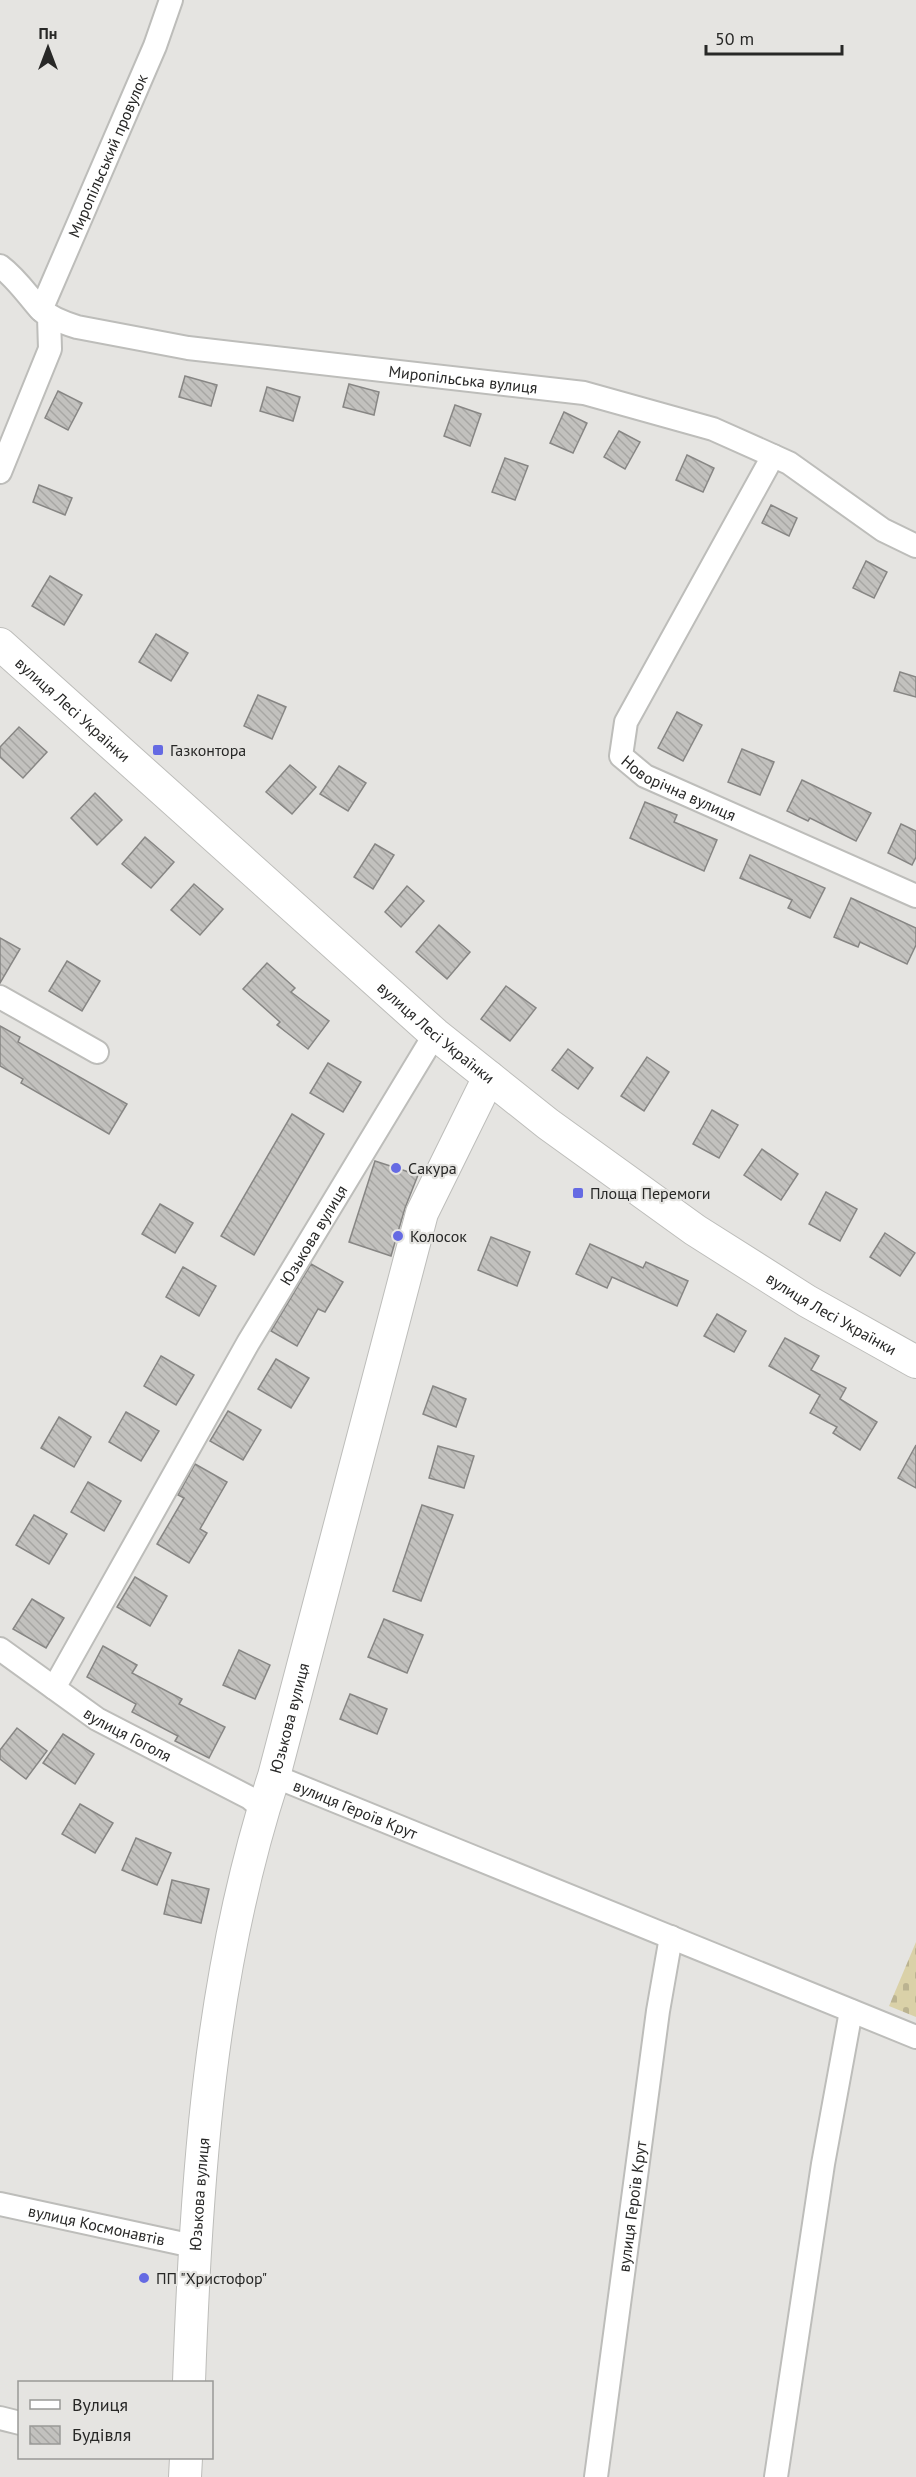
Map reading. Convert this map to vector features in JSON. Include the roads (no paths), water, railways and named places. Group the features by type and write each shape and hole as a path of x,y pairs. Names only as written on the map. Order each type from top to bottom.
{"main road":[{"name":"вулиця Лесі Українки","path":"0,644 435,1034 548,1124 695,1230 807,1300 916,1362"},
{"name":"Юзькова вулиця","path":"189,2381 193,2246 213,2037 241,1902 263,1809 274,1776 422,1213 489,1077"}],"street":[{"name":"Миропільський провулок","path":"41,310 155,46 171,0"},
{"name":"Миропільська вулиця","path":"0,266 14,276 41,310 64,323 77,327 188,348 584,393 713,429 789,463 884,530 916,546"},
{"path":"0,471 50,349 49,317 41,310"},
{"name":"Новорічна вулиця","path":"773,456 626,722 621,756 645,776 916,896"},
{"path":"0,998 97,1052"},
{"name":"Юзькова вулиця","path":"54,1688 248,1343 435,1034"},
{"name":"вулиця Гоголя","path":"0,1648 97,1719 250,1798 263,1809"},
{"name":"вулиця Героїв Крут","path":"274,1776 916,2037"},
{"name":"вулиця Героїв Крут","path":"596,2477 657,2023 671,1937"},
{"path":"776,2477 823,2164 851,2011"},
{"name":"вулиця Космонавтів","path":"0,2204 193,2246"},
{"path":"0,2418 18,2422"}],"place":[{"name":"Газконтора","path":"158,750"},
{"name":"Сакура","path":"396,1168"},
{"name":"Площа Перемоги","path":"578,1193"},
{"name":"Колосок","path":"398,1236"},
{"name":"ПП \"Христофор\"","path":"144,2278"}]}
